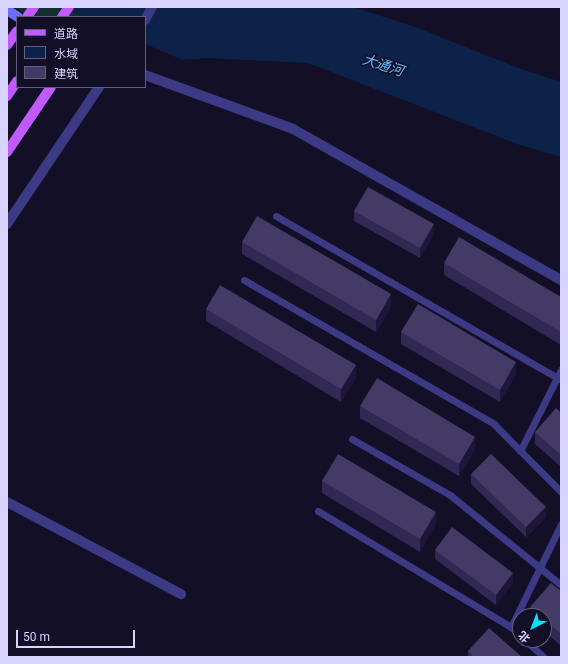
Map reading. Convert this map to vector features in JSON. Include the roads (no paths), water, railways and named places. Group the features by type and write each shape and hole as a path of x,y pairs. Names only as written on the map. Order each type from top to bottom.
{"main road":[{"path":"28,16 34,7"},
{"path":"63,16 69,7"},
{"path":"7,10 16,16"},
{"path":"7,45 16,32"},
{"path":"7,96 16,82"},
{"path":"7,152 50,88"}],"street":[{"path":"146,18 152,7"},
{"path":"146,75 293,129 561,280"},
{"path":"7,224 98,88"},
{"path":"7,502 181,594"}],"lane":[{"path":"276,216 560,375 520,451"},
{"path":"244,280 494,424 561,492"},
{"path":"352,439 450,495 561,586"},
{"path":"318,511 511,628 561,524"},
{"path":"534,648 544,657"}],"water":[{"name":"大通河","path":"60,7 353,7 413,26 518,68 561,82 561,157 517,144 308,63 208,58 183,60 146,44 146,16 81,16"}]}
